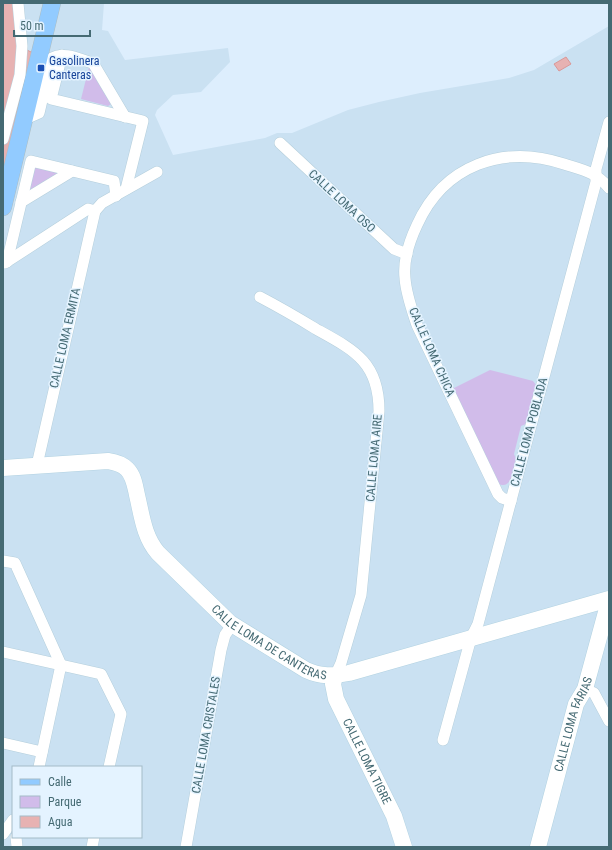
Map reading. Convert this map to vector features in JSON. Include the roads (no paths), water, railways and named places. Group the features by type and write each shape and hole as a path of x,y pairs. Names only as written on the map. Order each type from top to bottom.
{"main road":[{"path":"3,207 52,3"},
{"name":"CALLE LOMA DE CANTERAS","path":"3,468 108,461 115,462 127,469 133,479 146,533 153,548 232,625 306,670 322,676 335,676 349,673 609,600"},
{"name":"CALLE LOMA FARIAS","path":"538,847 576,704 585,689 609,600"},
{"name":"CALLE LOMA TIGRE","path":"335,676 333,684 336,699 394,816 404,847"}],"street":[{"path":"3,139 20,75 22,46 18,3"},
{"path":"23,120 39,113 57,56"},
{"path":"57,56 51,99 142,121 126,190"},
{"path":"57,56 93,63 125,117"},
{"name":"CALLE LOMA POBLADA","path":"443,740 471,638 478,624 596,182 596,175 609,122"},
{"name":"CALLE LOMA OSO","path":"280,143 394,249 407,254"},
{"name":"CALLE LOMA CHICA","path":"510,501 502,498 498,494 417,325 405,279 410,240 418,222 433,198 447,182 478,165 500,158 530,157 558,162 596,175 609,188"},
{"path":"4,264 31,161 114,181 116,196"},
{"path":"21,202 72,170"},
{"path":"4,264 88,209 95,211 102,204 157,172"},
{"name":"CALLE LOMA ERMITA","path":"37,465 95,211"},
{"name":"CALLE LOMA AIRE","path":"260,297 355,352 368,366 378,392 379,411 361,595 341,662 335,676"},
{"path":"3,560 14,563 61,665 38,766"},
{"name":"CALLE LOMA CRISTALES","path":"186,847 221,650 225,635 232,625"},
{"path":"3,652 101,674 121,714 109,766"},
{"path":"585,689 594,693 609,721"},
{"path":"3,743 42,752"}],"water":[{"path":"3,3 22,3 25,49 33,53 3,186"},
{"path":"566,57 571,64 559,71 554,64"}],"place":[{"name":"Gasolinera Canteras","path":"41,68"}]}
